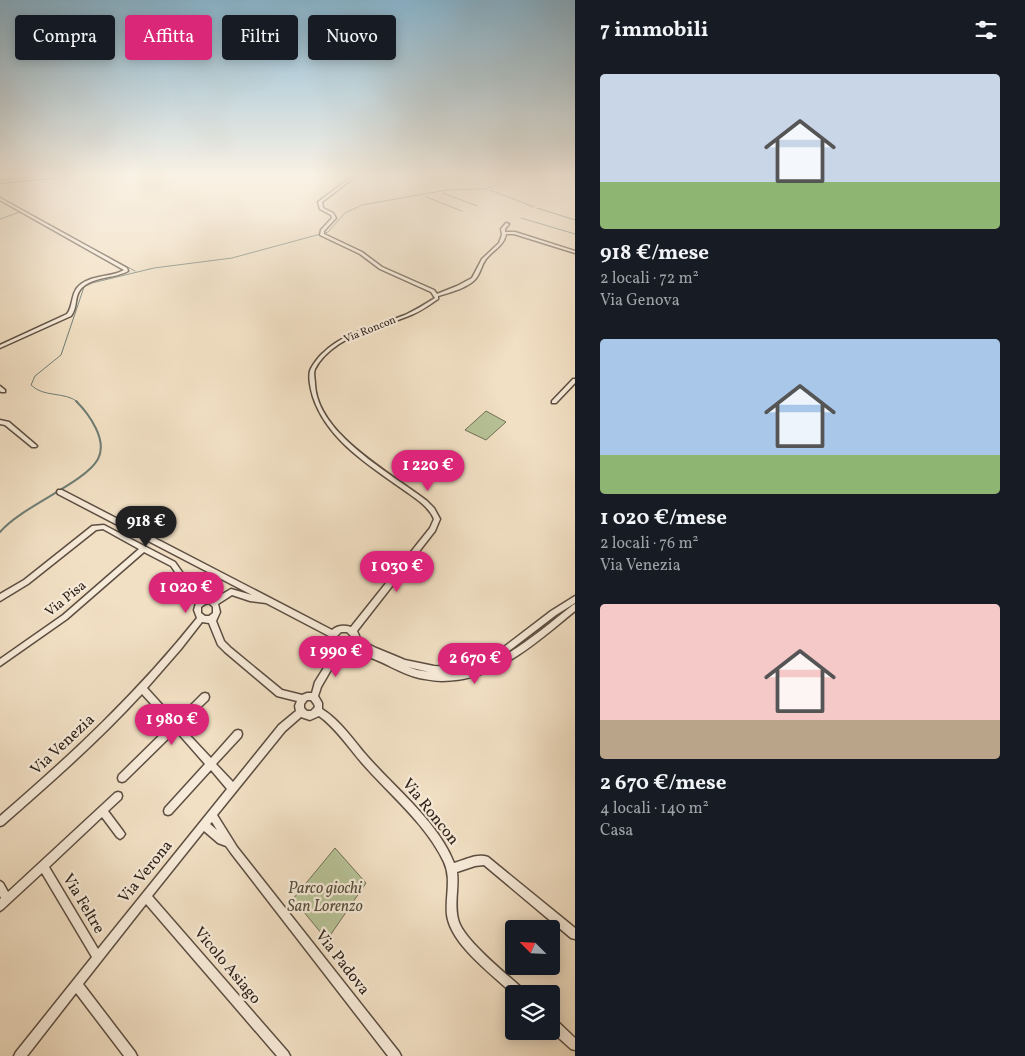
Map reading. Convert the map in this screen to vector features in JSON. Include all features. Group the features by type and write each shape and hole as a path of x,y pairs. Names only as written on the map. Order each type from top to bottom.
{"street":[{"path":"0,347 69,315 74,307 77,292 84,284 126,271 126,269 49,225"},
{"path":"328,225 322,233 361,253 381,268 437,294 462,285 475,277 483,260 497,249 505,233 505,225"},
{"path":"505,233 514,233 575,252"},
{"name":"Via Roncon","path":"352,632 433,529 437,519 428,505 346,443 319,409 315,398 312,370 337,343 378,325 414,313 433,301 437,294"},
{"path":"554,402 575,380"},
{"path":"0,422 7,423 34,446"},
{"path":"60,492 333,634"},
{"path":"0,598 26,582 94,528 104,527 173,564 200,603"},
{"name":"Via Pisa","path":"0,663 65,617 144,548"},
{"path":"215,615 210,618 201,618 196,610 200,603 206,601 214,603 231,592 250,598 270,600"},
{"path":"333,634 343,629 352,632 357,640 366,647 417,667 439,671 461,670 487,662 510,648 575,599"},
{"path":"214,603 217,610 212,621 224,646 280,693 303,699 314,697"},
{"path":"333,634 331,643 338,651 345,653 352,651 364,652 400,668 428,676 464,676 492,668 515,654 575,607"},
{"name":"Via Venezia","path":"0,822 92,740 142,688 201,618"},
{"path":"352,651 356,646 357,640"},
{"path":"314,697 318,685 338,651"},
{"path":"142,688 233,789"},
{"path":"122,778 205,697"},
{"path":"303,699 299,706 301,712 310,715 317,710 319,704 314,697"},
{"name":"Via Roncon","path":"317,710 335,726 411,810 442,849 452,869 451,918 457,932 511,985"},
{"name":"Via Verona","path":"20,1056 282,728 301,712"},
{"path":"168,810 238,734"},
{"path":"0,886 4,902 118,796"},
{"path":"102,810 120,834"},
{"name":"Via Padova","path":"212,814 225,832 228,842 394,1056"},
{"name":"Via Padova","path":"204,825 221,840 228,842"},
{"path":"452,869 475,860 485,860 575,934"},
{"name":"Via Feltre","path":"42,866 98,958"},
{"name":"Vicolo Asiago","path":"146,896 284,1056"},
{"path":"77,985 130,1056"},
{"path":"560,1031 575,1045"}],"green space":[{"path":"486,411 506,422 486,440 465,430"},
{"name":"Parco giochi San Lorenzo","path":"335,848 366,883 327,940 293,899"}],"waterway":[{"path":"50,225 135,271"},
{"path":"76,401 67,397 42,392 31,385 35,376 61,355 84,287 92,283 154,268 232,258 328,232 334,225"},
{"path":"546,225 575,234"},
{"path":"0,532 23,513 80,477 98,459 101,444 96,428 76,401"}]}
